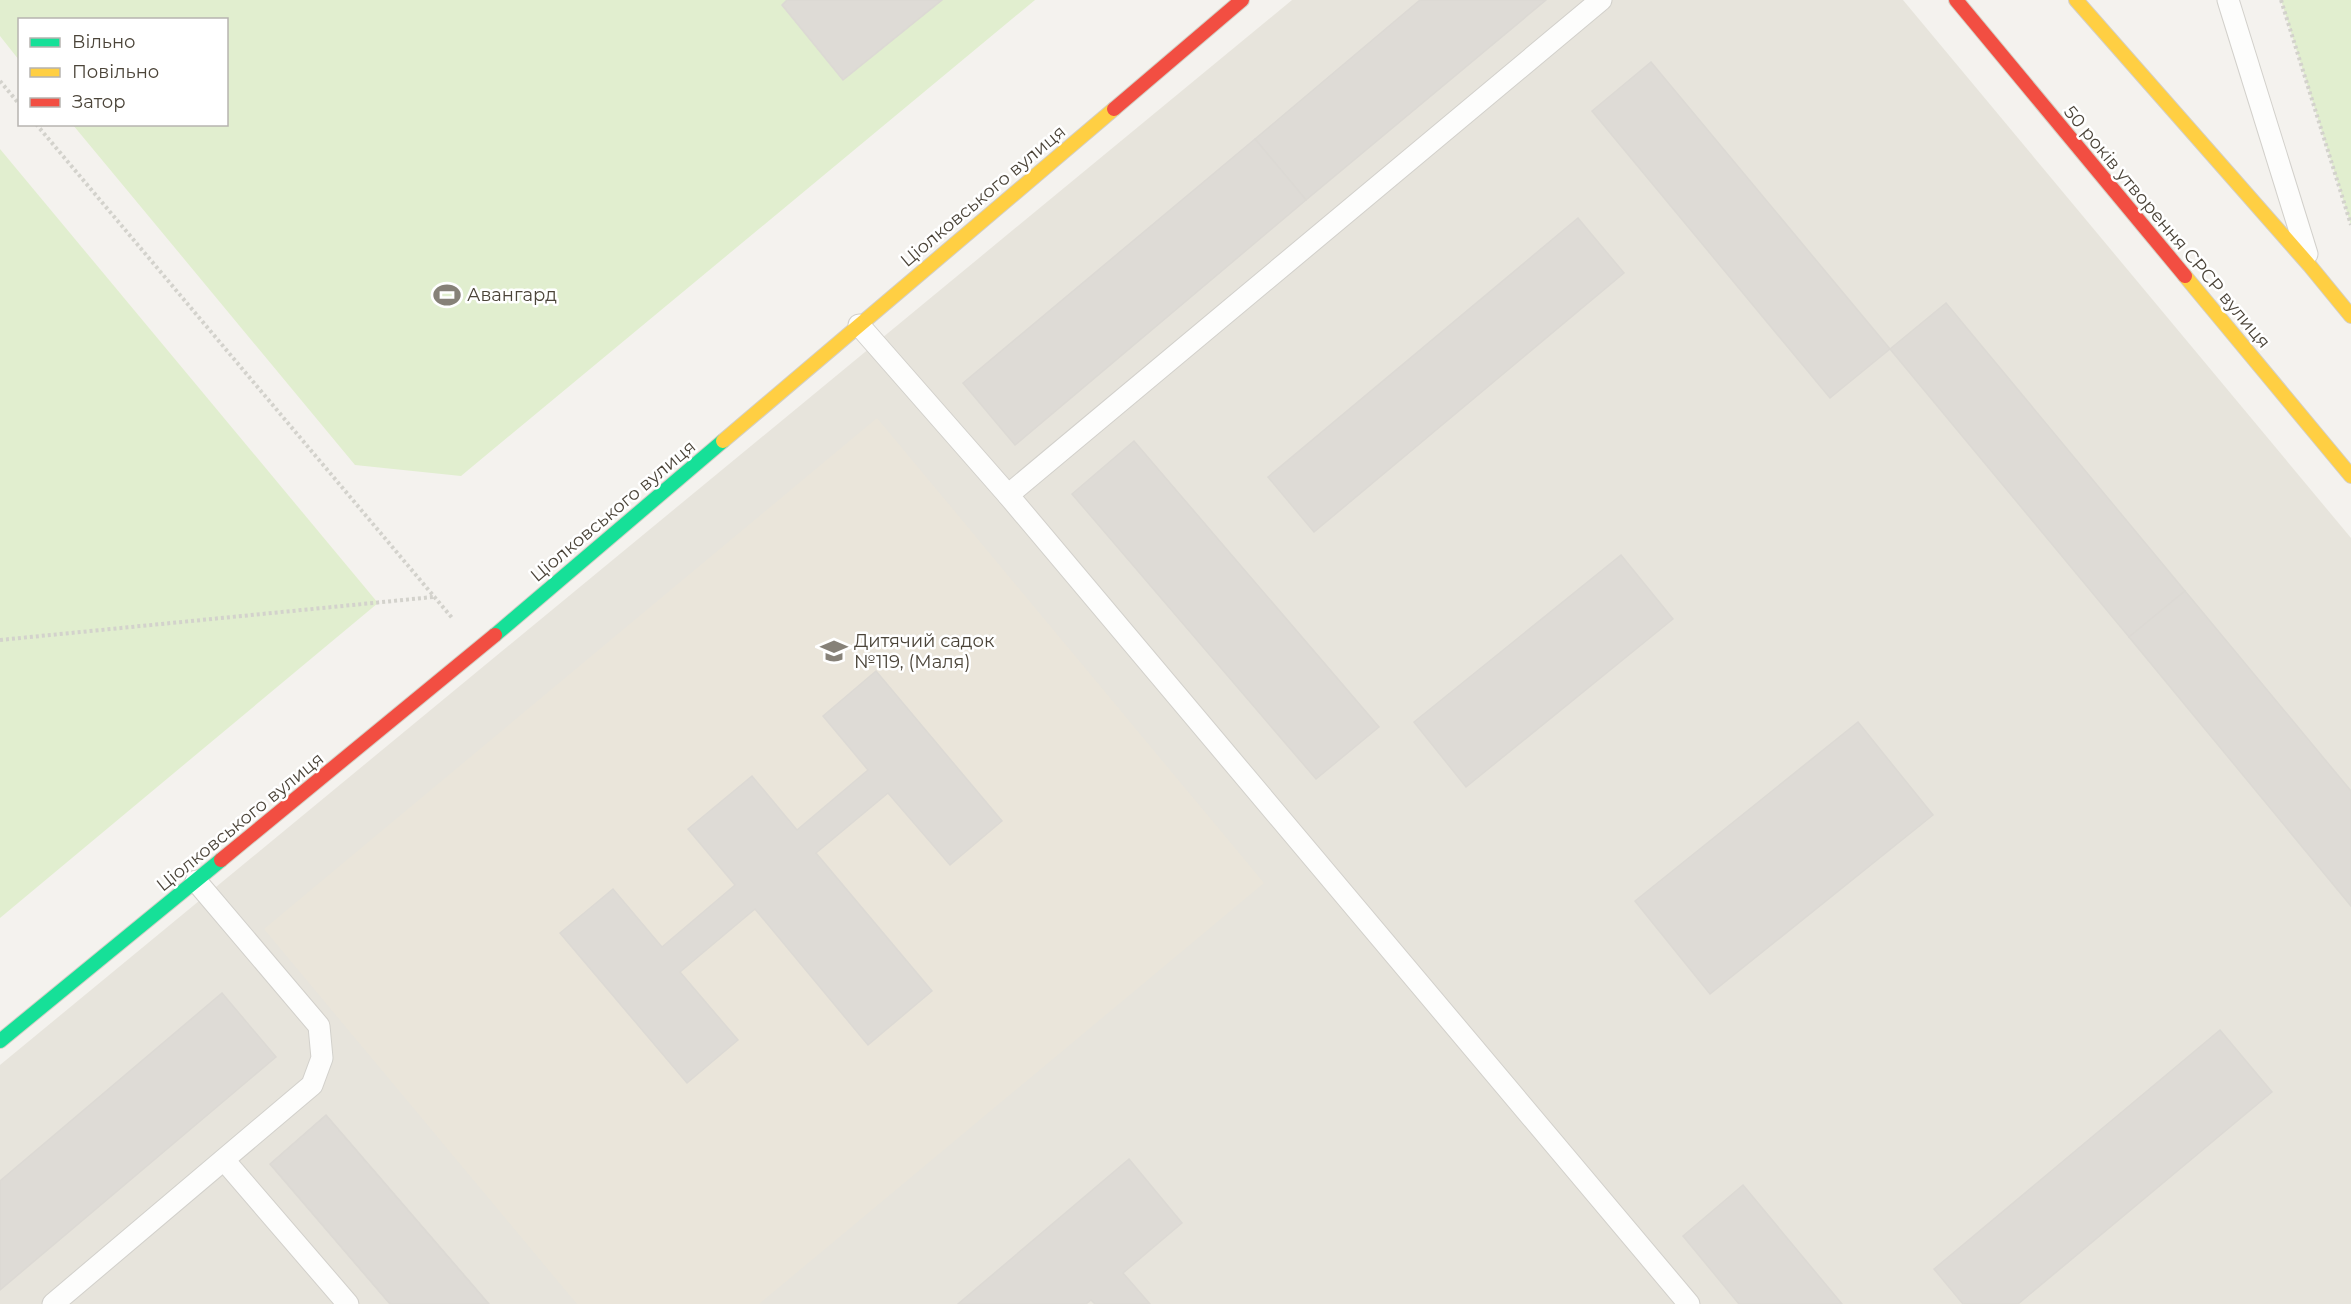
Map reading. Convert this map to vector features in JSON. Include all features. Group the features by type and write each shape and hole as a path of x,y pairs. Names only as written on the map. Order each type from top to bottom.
{"street":[{"name":"Ціолковського вулиця","path":"0,1041 478,649 1242,0"},
{"name":"50 років утворення СРСР вулиця","path":"1956,0 2351,476"},
{"path":"2076,0 2310,266 2351,316"}],"lane":[{"path":"1008,495 1601,0"},
{"path":"2228,0 2310,266"},
{"path":"859,326 1008,495 1689,1304"},
{"path":"53,1304 312,1085 322,1058 319,1026 196,882"},
{"path":"224,1160 348,1304"}],"path":[{"path":"2281,0 2351,225"},
{"path":"0,81 18,103"},
{"path":"38,126 478,649"},
{"path":"0,640 434,597"}],"shaded area":[{"path":"1292,0 1903,0 2351,538 2351,1304 0,1304 0,1065"},
{"name":"Дитячий садок №119, (Маля)","path":"877,418 1264,883 759,1304 577,1304 264,929"}],"green space":[{"name":"Авангард","path":"0,0 1035,0 461,476 355,465 74,126 228,126 228,18 18,18 18,59 0,36"},
{"path":"2281,0 2351,0 2351,225"},
{"path":"0,149 378,603 0,918"}],"building":[{"path":"787,0 942,0 843,80 782,5"},
{"path":"1420,0 1546,0 1306,200 1255,139"},
{"path":"1651,62 1890,349 1830,398 1592,111"},
{"path":"1255,139 1306,200 1015,445 963,383"},
{"path":"1578,218 1624,273 1314,532 1268,477"},
{"path":"1946,303 2185,591 2129,637 1890,349"},
{"path":"1134,441 1379,727 1316,779 1072,494"},
{"path":"1621,555 1673,619 1466,787 1414,722"},
{"path":"2185,591 2351,791 2351,906 2129,637"},
{"path":"876,671 1002,821 950,865 888,793 816,853 932,991 868,1045 755,909 680,972 738,1040 687,1083 560,933 613,889 662,947 735,885 688,829 752,776 797,830 868,770 823,716"},
{"path":"1858,722 1933,815 1710,994 1635,901"},
{"path":"222,993 276,1057 0,1290 0,1181"},
{"path":"2220,1030 2272,1092 2018,1304 1963,1304 1934,1269"},
{"path":"326,1115 489,1304 390,1304 270,1164"},
{"path":"1129,1159 1182,1223 1123,1273 1150,1304 1095,1304 1091,1300 1086,1304 958,1304"},
{"path":"1743,1185 1842,1304 1739,1304 1683,1236"}],"traffic: fast":[{"path":"495,635 723,441"},
{"path":"0,1041 221,860"}],"traffic: slow":[{"path":"2076,0 2310,266 2351,316"},
{"path":"723,441 1114,109"},
{"path":"2185,276 2351,476"}],"traffic: jam":[{"path":"1114,109 1242,0"},
{"path":"1956,0 2185,276"},
{"path":"221,860 495,635"}],"place":[{"name":"Авангард","path":"447,295"},
{"name":"Дитячий садок №119, (Маля)","path":"834,651"}]}
